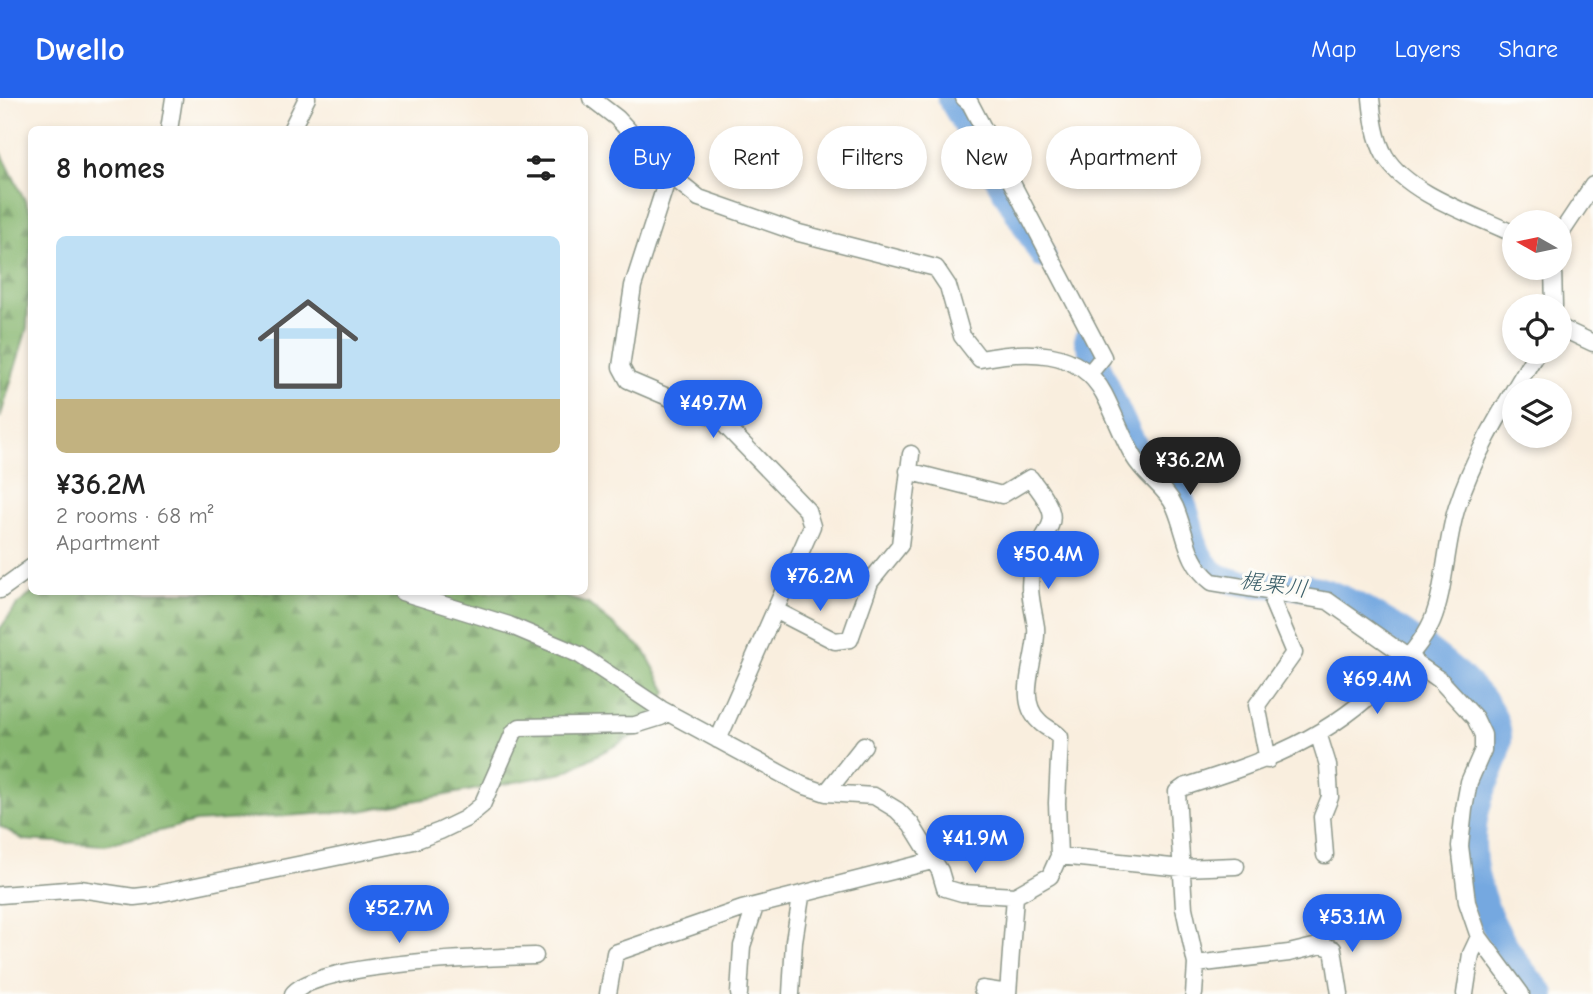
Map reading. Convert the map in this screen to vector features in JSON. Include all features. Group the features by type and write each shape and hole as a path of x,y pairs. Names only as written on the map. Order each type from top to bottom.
{"street":[{"path":"170,126 174,98"},
{"path":"293,126 307,98"},
{"path":"592,98 624,126"},
{"path":"964,98 970,103 1103,357 1089,374"},
{"path":"1371,98 1375,130 1383,154 1405,180 1502,228"},
{"path":"1572,216 1593,185"},
{"path":"664,189 633,286 621,367 628,380 719,419 807,510 812,526 718,740"},
{"path":"688,189 716,206 799,233 936,268 948,286 962,336 980,359 1040,351 1089,374 1103,392 1135,459 1169,497 1186,548 1203,575 1212,582 1328,601 1410,656 1440,680 1475,718 1483,735 1483,751 1466,796 1460,846 1466,902 1479,937 1521,994"},
{"path":"1572,333 1593,343"},
{"path":"1194,994 1196,964 1184,908 1177,792 1184,787 1268,760 1353,713 1410,656 1433,621 1456,509 1473,463 1530,364"},
{"path":"775,610 835,641 850,639 870,582 900,545 911,454"},
{"path":"412,595 509,625 580,654 661,709 802,785 826,793 874,796 897,810 911,824 940,871 945,888 962,893 1015,896 1050,876 1059,856 1057,803 1060,737 1037,721 1028,696 1036,629 1029,600 1032,568 1052,523 1050,502 1030,478 1002,495 908,471"},
{"path":"0,590 28,570"},
{"path":"1268,760 1257,705 1294,653 1273,603 1275,594"},
{"path":"0,895 80,889 134,897 152,895 414,841 475,813 490,791 514,732 520,727 635,724 661,717 661,709"},
{"path":"1318,733 1328,765 1329,797 1322,817 1325,855"},
{"path":"826,793 864,744"},
{"path":"1059,856 1182,868 1236,866"},
{"path":"608,994 615,953 755,907 801,897 815,889 932,861"},
{"path":"982,989 1008,994 1015,896"},
{"path":"791,994 794,941 801,897"},
{"path":"739,994 742,946 755,907"},
{"path":"1322,945 1324,907"},
{"path":"1465,994 1471,954 1479,937"},
{"path":"1196,964 1289,953 1322,945 1333,949 1340,994"},
{"path":"293,994 304,984 391,964 535,956"}],"green space":[{"path":"0,150 28,207 28,305 27,328 0,418"},
{"path":"30,595 558,595 588,604 644,650 667,692 639,733 563,773 360,811 195,822 105,845 24,840 0,826 0,629 17,605"}],"waterway":[{"name":"梶栗川","path":"950,98 1043,256"},
{"name":"梶栗川","path":"1087,340 1133,442 1145,460 1180,497 1200,557 1214,573 1246,584 1308,587 1328,592 1352,603 1430,651 1486,704 1494,718 1499,742 1479,802 1474,829 1473,855 1477,881 1496,930 1509,952 1542,994"}]}
